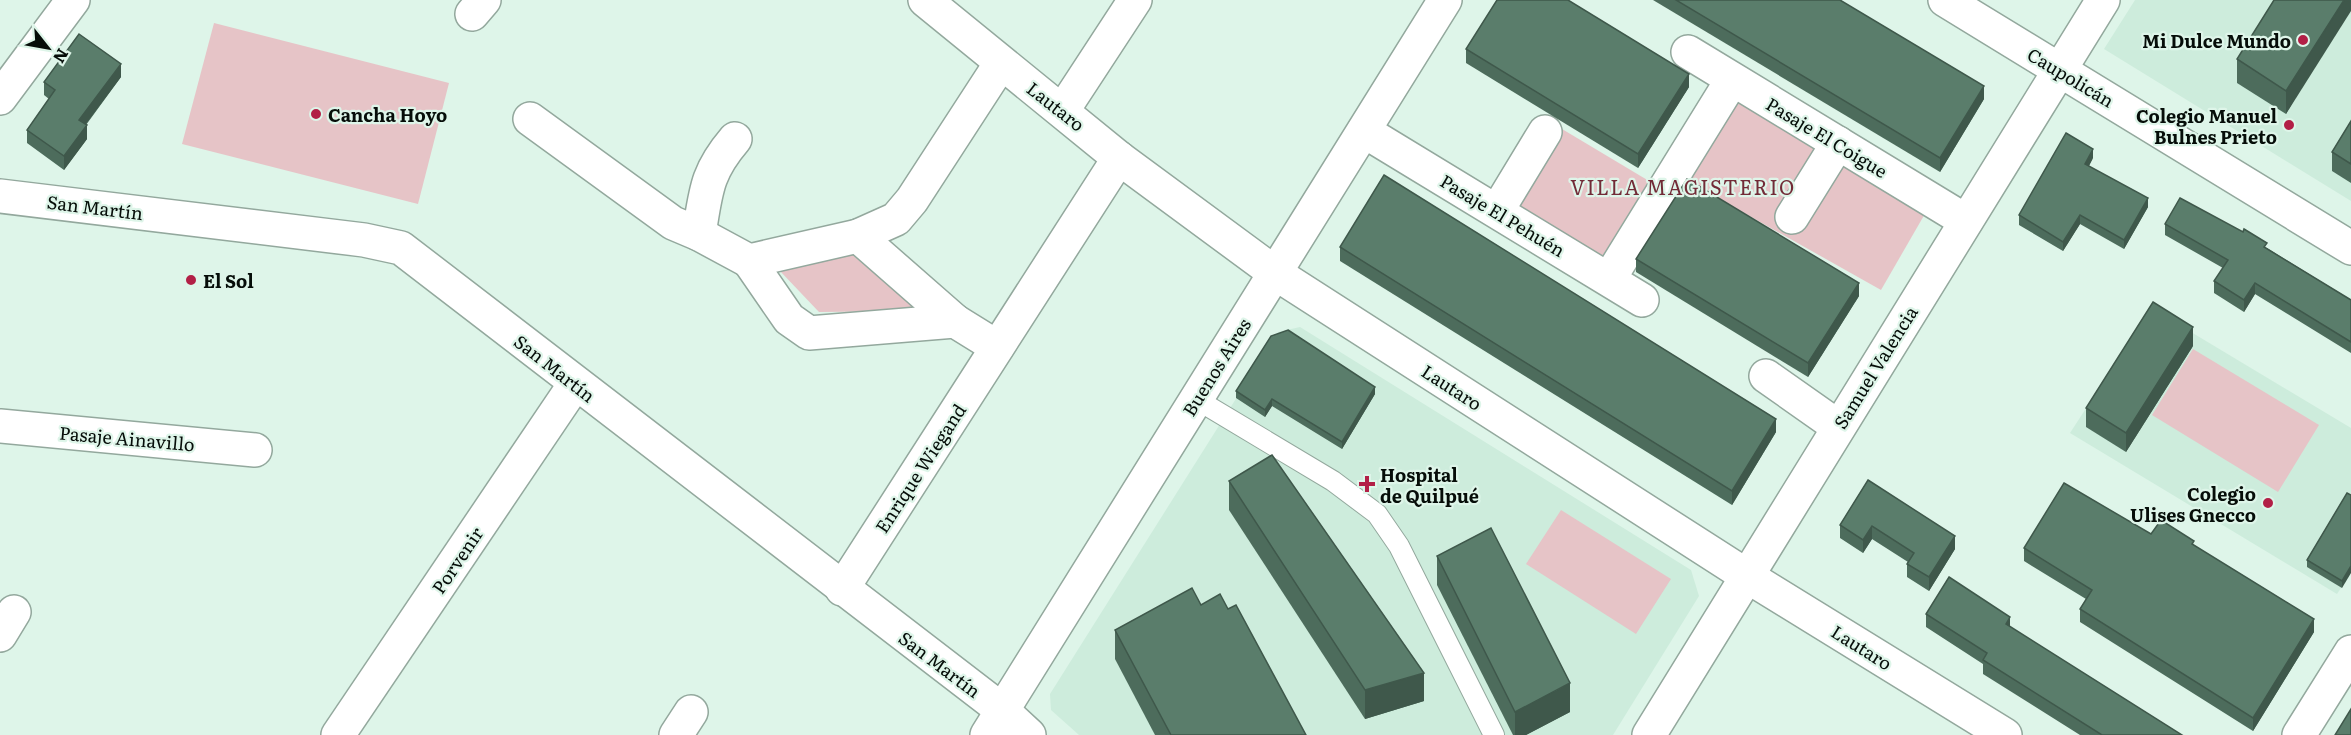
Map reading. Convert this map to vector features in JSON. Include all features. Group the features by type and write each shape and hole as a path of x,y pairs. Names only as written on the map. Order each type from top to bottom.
{"street":[{"path":"0,98 73,0"},
{"name":"Lautaro","path":"926,0 1000,63 1063,110 1119,158 1275,273 1747,576 2005,735"},
{"path":"1063,110 1135,0"},
{"name":"Buenos Aires","path":"994,723 1445,0"},
{"name":"Caupolicán","path":"1945,0 2351,248"},
{"name":"Samuel Valencia","path":"1649,735 1837,426 2103,0"},
{"name":"Pasaje El Coigue","path":"1688,52 1966,221"},
{"path":"749,261 858,236 896,219 912,200 1000,63"},
{"path":"1609,279 1732,80"},
{"path":"530,119 673,223 749,261 789,319 809,333 955,321"},
{"name":"Pasaje El Pehuén","path":"1364,131 1642,300"},
{"path":"1497,211 1545,132"},
{"path":"699,234 709,175 718,158 735,139"},
{"path":"1792,217 1838,143"},
{"name":"Enrique Wiegand","path":"842,589 1119,158"},
{"name":"San Martín","path":"0,196 364,240 401,248 842,589 994,723 1029,735"},
{"path":"858,236 955,321 997,347"},
{"path":"1766,376 1837,426"},
{"name":"Porvenir","path":"338,735 575,384"},
{"name":"Pasaje Ainavillo","path":"0,426 255,450"},
{"path":"2299,735 2351,652"}],"lane":[{"path":"1196,399 1333,481 1377,514 1399,546 1494,735"}],"shaded area":[{"name":"Colegio Manuel Bulnes Prieto","path":"2135,0 2351,0 2351,201 2104,49"},
{"name":"Cancha Hoyo","path":"214,23 449,83 418,204 182,144"},
{"path":"1739,99 1926,212 1881,290 1689,182"},
{"path":"1557,126 1649,181 1600,260 1510,207"},
{"path":"849,252 919,311 819,312 780,271"},
{"name":"Colegio Ulises Gnecco","path":"2151,308 2351,428 2351,573 2337,594 2070,433"},
{"name":"Hospital de Quilpué","path":"1300,327 1691,570 1699,596 1613,735 1079,735 1051,710 1050,694 1278,332"},
{"path":"2193,349 2319,425 2278,492 2152,415"},
{"path":"1561,510 1671,579 1636,634 1526,564"}],"building":[{"path":"1497,0 1568,0 1689,74 1638,154 1466,49"},
{"path":"1676,0 1840,0 1984,86 1940,158"},
{"path":"2274,0 2344,0 2286,91 2237,59"},
{"path":"79,34 121,64 79,120 87,125 64,156 27,130 55,90 44,82"},
{"path":"2351,121 2351,164 2332,152"},
{"path":"2066,133 2093,149 2085,164 2148,198 2124,240 2080,215 2063,242 2019,215"},
{"path":"1384,175 1776,419 1732,491 1340,247"},
{"path":"1687,179 1859,283 1808,363 1636,259"},
{"path":"2180,198 2243,232 2244,229 2267,243 2264,247 2351,300 2351,342 2255,283 2244,300 2214,281 2228,260 2165,224"},
{"path":"2153,302 2193,327 2126,433 2086,408"},
{"path":"1288,330 1375,387 1342,442 1272,399 1265,410 1236,391 1271,336"},
{"path":"1272,455 1424,673 1365,690 1229,481"},
{"path":"1868,480 1955,536 1929,577 1907,564 1914,553 1872,526 1863,540 1840,525"},
{"path":"2064,483 2151,534 2161,520 2194,541 2192,544 2314,619 2253,718 2080,609 2092,590 2024,548"},
{"path":"2347,493 2351,495 2351,566 2342,581 2307,560"},
{"path":"1491,528 1570,683 1515,712 1437,556"},
{"path":"1949,577 2010,617 2006,624 2182,735 2102,735 1983,660 1987,653 1926,614"},
{"path":"1192,588 1201,605 1220,594 1228,609 1236,605 1306,735 1171,735 1115,630"},
{"path":"2351,709 2351,735 2335,735"}],"place":[{"name":"Mi Dulce Mundo","path":"2303,40"},
{"name":"Cancha Hoyo","path":"316,114"},
{"name":"Colegio Manuel Bulnes Prieto","path":"2289,125"},
{"name":"El Sol","path":"191,280"},
{"name":"Hospital de Quilpué","path":"1367,484"},
{"name":"Colegio Ulises Gnecco","path":"2268,503"}],"district":[{"name":"VILLA MAGISTERIO","path":"1683,186"}]}
